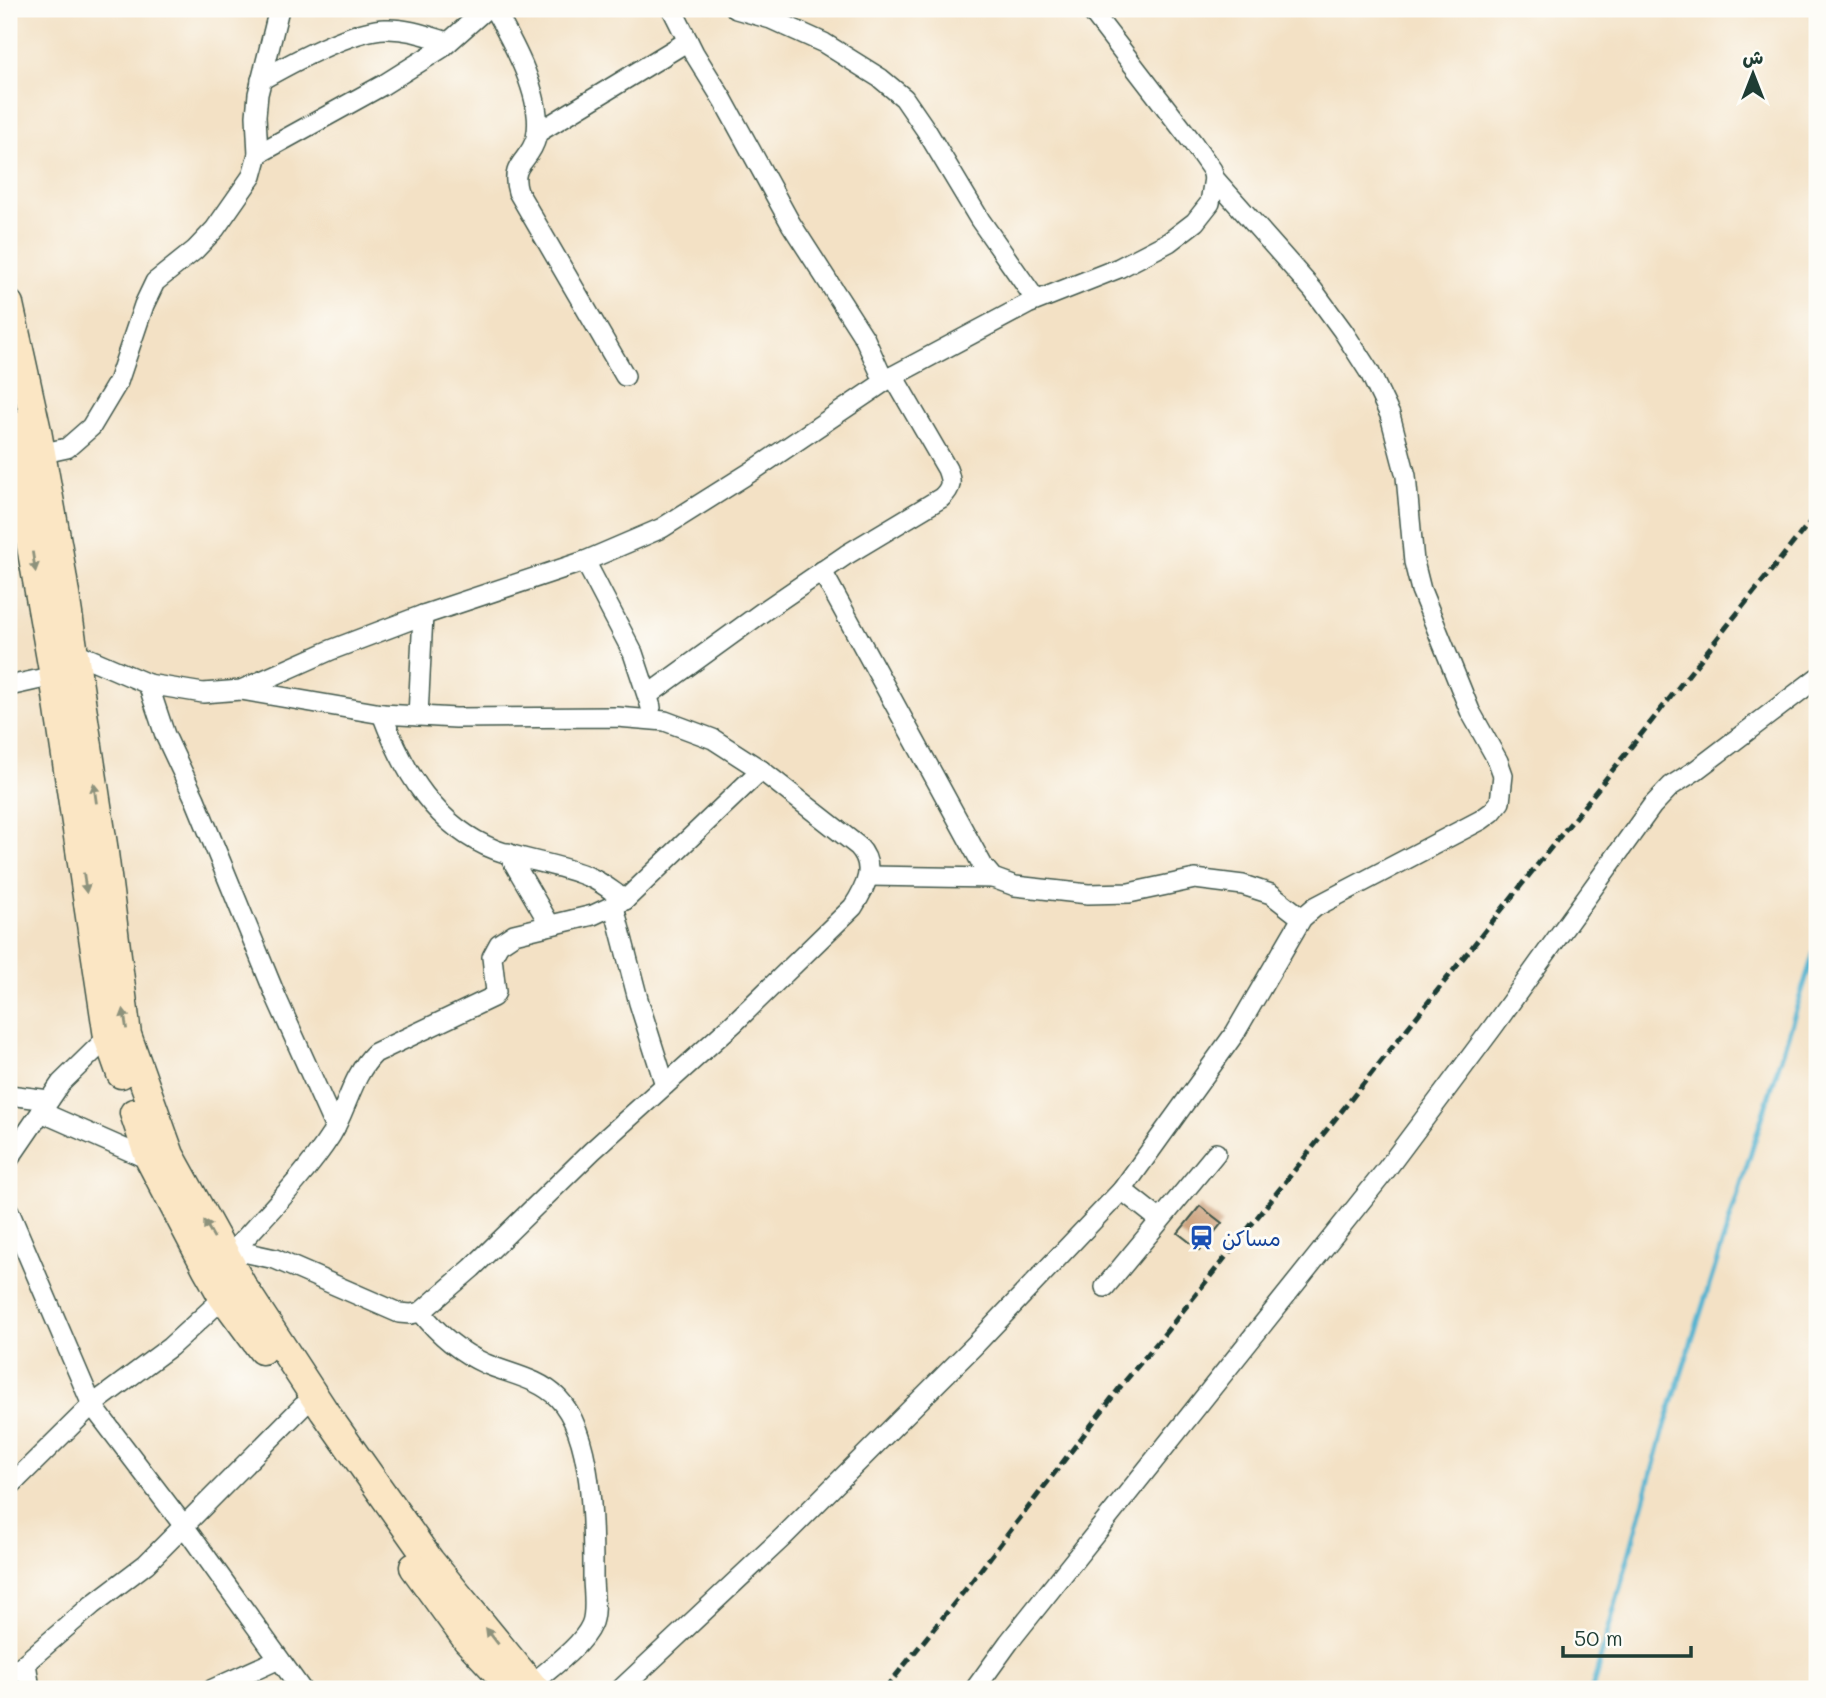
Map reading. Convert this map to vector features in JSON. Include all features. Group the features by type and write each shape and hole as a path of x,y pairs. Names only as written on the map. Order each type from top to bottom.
{"street":[{"path":"22,457 67,448 91,427 118,382 144,305 155,282 195,250 215,229 248,183 255,170 258,154 256,116 261,80 279,9"},
{"path":"258,154 383,85 448,42 486,9"},
{"path":"494,9 517,50 526,73 535,111 537,133 531,150 517,168 515,181 518,192 625,376"},
{"path":"648,695 822,571 941,498 951,485 942,460 791,224 672,9"},
{"path":"736,9 771,19 824,43 880,78 904,98 980,220 1036,300"},
{"path":"241,690 331,650 423,615 585,561 662,528 889,378 1036,300 1119,268 1168,242 1195,222 1210,203 1214,178 1212,170 1090,9"},
{"path":"261,80 298,59 369,31 402,29 448,42"},
{"path":"537,133 688,41"},
{"path":"621,1689 782,1537 974,1346 1122,1190 1235,1033 1302,918 1315,907 1492,812 1500,802 1503,775 1498,761 1470,710 1421,590 1414,562 1406,476 1390,415 1370,373 1313,290 1214,178"},
{"path":"9,304 22,457 108,1037 150,1160 430,1561 526,1688"},
{"path":"9,422 22,457 75,652 127,1035 170,1156 227,1272 303,1406 459,1630 526,1688"},
{"path":"585,561 633,653 654,720"},
{"path":"822,571 983,866 993,878"},
{"path":"418,716 423,615"},
{"path":"75,652 148,684 203,693 241,690 382,714 456,718 591,716 654,720 676,725 713,739 761,770 861,849 868,864 868,876 853,907 734,1023 592,1152 472,1268 421,1312 400,1313 275,1259 227,1272"},
{"path":"9,686 54,676"},
{"path":"975,1689 1009,1642 1386,1170 1493,1027 1651,806 1671,786 1817,678"},
{"path":"148,684 165,734 335,1128"},
{"path":"382,714 393,744 411,778 435,809 461,830 495,849 592,878 619,903 639,1003 665,1085"},
{"path":"9,1487 92,1405 170,1347 335,1128 368,1060 383,1049 494,997 496,988 492,960 495,948 514,934 593,915 619,903 761,770"},
{"path":"508,853 550,925"},
{"path":"868,876 993,878 1015,886 1088,894 1129,893 1195,879 1243,885 1271,894 1302,918"},
{"path":"9,1159 61,1083 108,1037"},
{"path":"9,1095 45,1106 150,1160"},
{"path":"1105,1287 1216,1153"},
{"path":"1122,1190 1160,1220"},
{"path":"9,1211 92,1405 184,1526 301,1689"},
{"path":"421,1312 441,1335 464,1352 538,1385 558,1398 569,1415 583,1452 591,1517 592,1622 583,1638 526,1688"},
{"path":"9,1678 92,1605 146,1564 303,1406"},
{"path":"213,1689 279,1658"},
{"path":"26,1663 30,1689"}],"building":[{"path":"1200,1206 1222,1223 1200,1250 1178,1233"}],"waterway":[{"path":"1592,1689 1663,1432 1817,943"}],"railway":[{"path":"885,1689 969,1585 1121,1386 1817,513"}],"place":[{"name":"مساكن","path":"1202,1237"}]}
